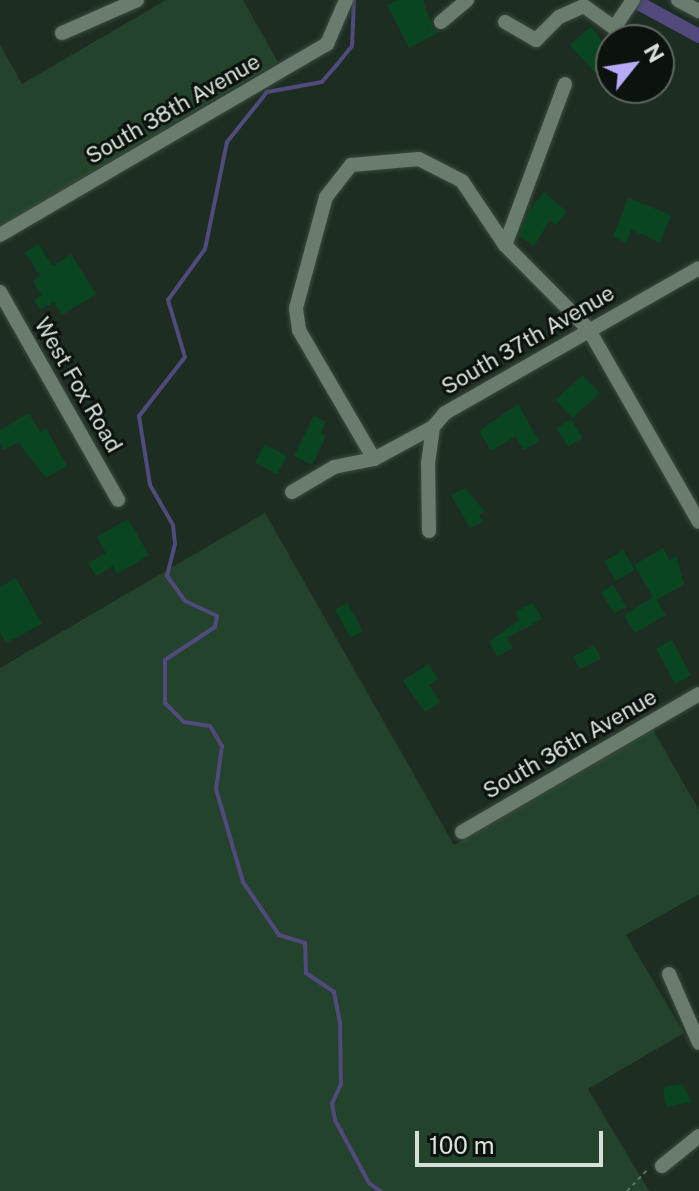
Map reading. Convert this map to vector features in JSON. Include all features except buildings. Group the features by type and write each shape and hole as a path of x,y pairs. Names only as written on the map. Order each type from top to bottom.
{"street":[{"path":"62,33 137,0"},
{"name":"South 38th Avenue","path":"0,235 327,44 346,0"},
{"path":"441,22 467,0"},
{"path":"678,0 699,11"},
{"path":"505,22 536,40 559,17 584,6 614,28 631,2"},
{"path":"505,245 565,84"},
{"path":"374,459 299,330 296,308 326,197 351,165 419,159 462,181 505,245 589,330 699,522"},
{"name":"South 37th Avenue","path":"429,531 433,427 445,413 699,268"},
{"name":"West Fox Road","path":"0,292 118,500"},
{"path":"292,492 334,467 374,459 433,427"},
{"name":"South 36th Avenue","path":"462,832 699,694"},
{"path":"669,974 699,1043"},
{"path":"662,1166 699,1136"}],"path":[{"path":"627,1191 645,1170 662,1166"}],"green space":[{"path":"166,0 243,0 278,62 0,227 0,45 22,84"},
{"path":"265,513 454,845 653,730 699,810 699,894 626,935 684,1033 588,1089 649,1191 0,1191 0,668"}],"waterway":[{"path":"354,0 352,46 322,82 267,92 227,142 205,249 168,300 185,357 139,416 150,485 173,525 175,544 167,576 185,601 217,616 215,627 165,660 165,703 184,722 210,726 222,746 216,789 243,882 279,935 305,943 306,973 334,992 340,1022 341,1084 332,1103 335,1120 369,1183 380,1191"},
{"path":"633,0 699,36"}]}
